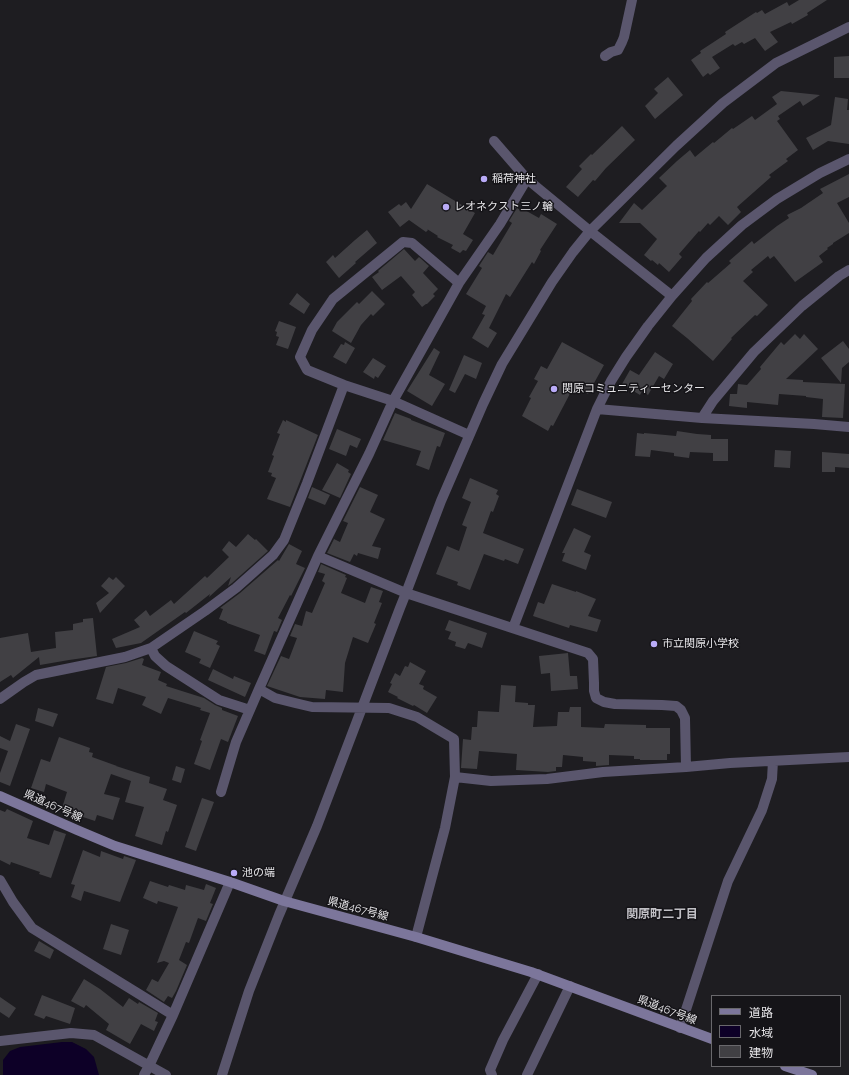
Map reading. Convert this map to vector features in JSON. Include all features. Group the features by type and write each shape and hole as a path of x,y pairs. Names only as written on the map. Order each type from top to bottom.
{"main road":[{"name":"県道467号線","path":"1,798 115,846 230,882 284,902 416,936 538,974 711,1039"},
{"path":"788,1067 812,1075"}],"street":[{"path":"605,56 618,50 624,37 632,0"},
{"path":"222,1075 249,991 284,902 317,826 441,501 469,435 502,364 552,282 573,252 590,231 676,146 723,103 776,63 849,27"},
{"path":"494,141 527,179 672,296"},
{"path":"513,628 597,409 611,380 626,356 672,296 706,258 742,225 777,199 820,173 849,159"},
{"path":"221,792 236,742 259,689 318,556 393,402 459,283 500,224 527,179"},
{"path":"459,283 412,243 403,242 333,299 312,330 300,357 307,370 393,402 469,435"},
{"path":"702,418 713,401 754,352 802,306 839,276 849,270"},
{"path":"0,699 36,675 125,657 151,648 206,611 236,588 273,554 284,540 344,385"},
{"path":"597,409 702,418 849,427"},
{"path":"318,556 406,593 588,653 593,659 594,690 596,698 604,702 615,704 676,706 681,710 684,718 686,768"},
{"path":"151,648 155,656 166,666 219,700 250,710"},
{"path":"259,689 275,698 295,704 312,706 389,708 417,717 454,739 455,777 445,828 416,936"},
{"path":"455,777 491,781 547,779 603,772 686,768 730,763 849,757"},
{"path":"680,1028 728,880 764,804 772,779 773,761"},
{"path":"0,880 13,902 32,928 173,1015"},
{"path":"147,1070 173,1015 230,882"},
{"path":"492,1075 490,1070 503,1040 538,974"},
{"path":"527,1075 570,986"},
{"path":"0,1041 71,1033 94,1035 147,1070 166,1075"}],"water":[{"path":"72,1042 86,1049 94,1057 99,1075 3,1075 3,1060 10,1051 20,1047"}],"building":[{"path":"799,0 827,0 807,13 808,15 792,24 791,22 770,32 778,42 765,51 755,38 744,44 742,42 735,46 733,44 712,57 720,68 710,75 708,73 703,77 691,60 701,53 700,51 726,34 725,32 756,12 757,13 762,10 765,14 787,2 789,6"},
{"path":"849,56 849,78 834,78 834,57"},
{"path":"668,77 683,95 655,119 645,106 658,93 654,89"},
{"path":"781,91 820,95 803,106 800,101 778,116 780,119 777,121 798,150 786,159 788,161 769,175 771,177 737,207 741,212 728,225 719,216 710,225 708,223 700,232 699,231 679,254 682,257 669,272 659,263 658,265 652,260 651,261 644,255 657,239 640,223 619,223 634,203 642,210 667,186 659,178 677,161 690,150 695,157 732,128 733,129 752,116 755,120 777,104 772,97"},
{"path":"835,97 848,99 847,110 849,110 849,144 828,141 813,150 806,138 831,125"},
{"path":"622,126 635,140 606,168 595,181 593,180 578,197 566,187 582,169 579,166"},
{"path":"849,174 849,197 837,203 849,223 849,233 833,243 819,256 823,262 795,282 774,256 770,259 768,256 751,270 753,272 743,281 768,305 731,338 732,339 713,361 672,326 692,301 691,299 707,282 708,283 731,263 729,261 752,241 754,244 789,218 787,215 801,208 823,193 820,189"},
{"path":"427,184 475,213 463,234 473,240 466,251 463,250 460,253 451,248 453,245 437,237 438,236 427,229 428,230 426,232 409,220 400,227 388,212 399,204 401,206 406,202 411,209"},
{"path":"517,208 522,211 523,209 539,218 541,214 557,224 540,250 541,251 534,264 532,262 510,297 506,294 489,328 497,333 488,348 472,338 485,315 482,314 486,306 466,294 482,268 479,266 488,252 493,255 512,223 509,221"},
{"path":"367,230 377,243 339,278 326,262 333,255 335,258"},
{"path":"404,249 415,261 419,257 429,266 423,273 438,289 433,294 435,296 422,307 412,295 415,292 401,276 382,290 372,277"},
{"path":"372,291 385,304 373,316 371,314 361,325 351,343 332,331 337,322 357,302 359,304"},
{"path":"297,293 310,304 304,314 289,304"},
{"path":"279,321 296,327 288,349 276,345 279,337 276,336 277,332 275,331"},
{"path":"795,334 800,339 804,334 818,349 786,379 803,380 803,382 845,384 843,418 822,417 823,399 806,396 779,394 778,405 747,402 747,408 729,406 730,394 737,394 738,384 747,385 781,342 784,345"},
{"path":"843,341 849,349 849,362 842,368 841,383 821,358"},
{"path":"345,342 355,348 346,364 333,357 341,344 344,345"},
{"name":"関原コミュニティーセンター","path":"562,342 604,365 588,394 574,386 553,426 551,425 548,431 522,416 531,398 529,397 538,381 534,379 541,366 547,369"},
{"path":"434,348 440,352 429,375 445,384 432,406 407,391"},
{"path":"655,352 673,364 664,379 659,376 648,395 642,391 640,395 622,384 630,370 639,375"},
{"path":"464,355 482,363 476,379 465,374 455,393 449,390"},
{"path":"373,358 386,366 378,378 375,376 374,379 363,372"},
{"path":"395,413 445,433 440,447 437,446 429,470 416,465 421,451 383,440"},
{"path":"283,420 318,435 290,507 267,499 276,478 271,476 272,473 268,472 274,456 272,455 280,434 277,433"},
{"path":"337,429 361,439 357,448 350,445 346,456 329,449"},
{"path":"677,431 711,435 711,439 728,439 728,461 713,461 713,453 690,452 689,458 674,456 674,453 651,450 650,457 635,456 637,433 676,436"},
{"path":"775,450 791,451 790,468 774,467"},
{"path":"822,452 849,454 849,468 835,467 835,472 822,472"},
{"path":"337,463 349,470 348,472 351,474 340,498 322,490"},
{"path":"470,478 498,490 496,494 499,496 493,512 491,511 483,533 524,549 518,564 484,554 470,590 457,585 458,582 436,574 447,546 459,551 467,527 462,525 471,502 462,498"},
{"path":"312,487 330,495 325,505 308,498"},
{"path":"360,487 378,495 370,512 385,519 372,546 381,548 378,559 358,553 357,556 354,554 350,562 327,553 334,539 340,542 348,523 343,521"},
{"path":"577,489 612,502 606,518 571,505"},
{"path":"574,528 591,536 584,552 591,555 586,570 562,561 565,553 562,553"},
{"path":"248,534 255,540 256,539 268,551 232,583 228,586 231,577 209,597 210,594 186,613 185,612 141,643 116,648 112,639 140,627 134,620 146,610 150,616 171,600 174,604 205,576 207,578 229,557 222,550 229,541 236,547"},
{"path":"289,544 302,551 296,564 305,568 278,618 282,620 277,632 274,631 265,655 254,651 260,635 219,619 223,609 220,608 278,560 279,561"},
{"path":"321,564 346,575 345,577 347,578 341,593 365,603 371,587 383,591 379,602 382,603 374,623 376,624 368,643 353,637 345,663 343,692 326,690 325,699 300,697 267,686 281,656 289,659 297,638 290,636 295,624 302,626 306,611 312,613 325,583 322,581 325,574 318,572"},
{"path":"109,577 113,580 116,577 125,586 100,613 96,603 109,593 101,586"},
{"path":"552,584 596,599 588,616 601,620 597,632 570,625 569,628 533,616 538,602 544,604"},
{"path":"93,618 97,656 40,665 39,657 13,678 11,675 0,682 0,638 28,633 31,652 56,648 55,632 73,630 73,624 83,622 83,619"},
{"path":"449,620 487,633 482,648 468,643 465,649 455,646 456,642 448,639 451,632 445,630"},
{"path":"194,631 218,641 216,644 220,646 210,668 199,663 201,659 185,652"},
{"path":"568,653 570,676 577,676 578,689 551,691 550,673 541,674 539,656"},
{"path":"142,658 144,659 142,665 161,672 158,680 167,684 166,686 204,698 222,708 222,710 238,716 228,742 221,739 210,770 194,764 202,741 200,740 210,713 200,710 201,708 168,698 161,714 142,705 146,697 118,688 113,704 96,699 106,667"},
{"path":"410,662 426,671 419,684 424,686 423,689 437,697 427,713 388,692 392,684 390,683 395,673 400,676 405,666 408,667"},
{"path":"213,669 233,679 234,676 251,683 245,697 208,680"},
{"path":"501,685 516,686 515,702 535,705 533,727 557,726 558,712 569,712 570,707 581,707 581,727 604,728 605,724 646,725 646,728 670,728 670,754 667,754 667,760 640,760 634,759 634,756 609,755 609,765 596,766 596,762 583,761 583,757 563,755 562,767 556,767 556,771 548,772 516,770 517,754 479,751 477,769 461,768 463,739 471,740 472,727 477,727 478,711 499,712"},
{"path":"38,708 58,714 53,727 35,721"},
{"path":"16,724 30,729 10,786 0,782 0,773 8,751 0,748 0,736 10,741"},
{"path":"59,737 90,748 89,752 93,753 92,757 150,777 149,783 167,789 163,800 177,805 162,845 135,836 144,807 125,802 131,781 111,774 104,794 120,798 113,820 97,815 95,821 62,808 67,792 46,784 44,792 31,788 41,759 50,762"},
{"path":"176,766 185,769 181,783 172,780"},
{"path":"202,798 214,802 196,851 185,847"},
{"path":"7,809 33,821 27,838 49,845 54,830 66,834 51,878 39,874 40,872 11,862 10,865 0,860 0,810 5,812"},
{"path":"83,850 100,857 101,851 123,859 124,856 136,860 120,902 84,891 81,901 71,897 75,885 71,884"},
{"path":"150,881 168,887 169,885 185,890 186,885 204,890 206,884 216,888 210,903 213,904 206,921 198,918 189,943 186,942 179,960 187,965 176,991 172,998 168,996 164,1002 146,990 152,979 158,982 169,963 164,961 157,963 178,907 158,901 157,904 143,898"},
{"path":"111,924 129,930 121,955 103,949"},
{"path":"39,941 54,950 50,959 34,951"},
{"path":"84,979 100,989 123,1007 129,998 158,1013 155,1021 158,1022 154,1031 141,1024 130,1044 106,1030 109,1024 86,1005 84,1008 71,1001"},
{"path":"42,995 75,1008 70,1024 46,1016 44,1019 34,1015"},
{"path":"0,997 16,1008 9,1018 0,1012"}],"place":[{"name":"稲荷神社","path":"484,179"},
{"name":"レオネクスト三ノ輪","path":"446,207"},
{"name":"関原コミュニティーセンター","path":"554,389"},
{"name":"市立関原小学校","path":"654,644"},
{"name":"池の端","path":"234,873"}],"district":[{"name":"関原町二丁目","path":"662,914"}]}
